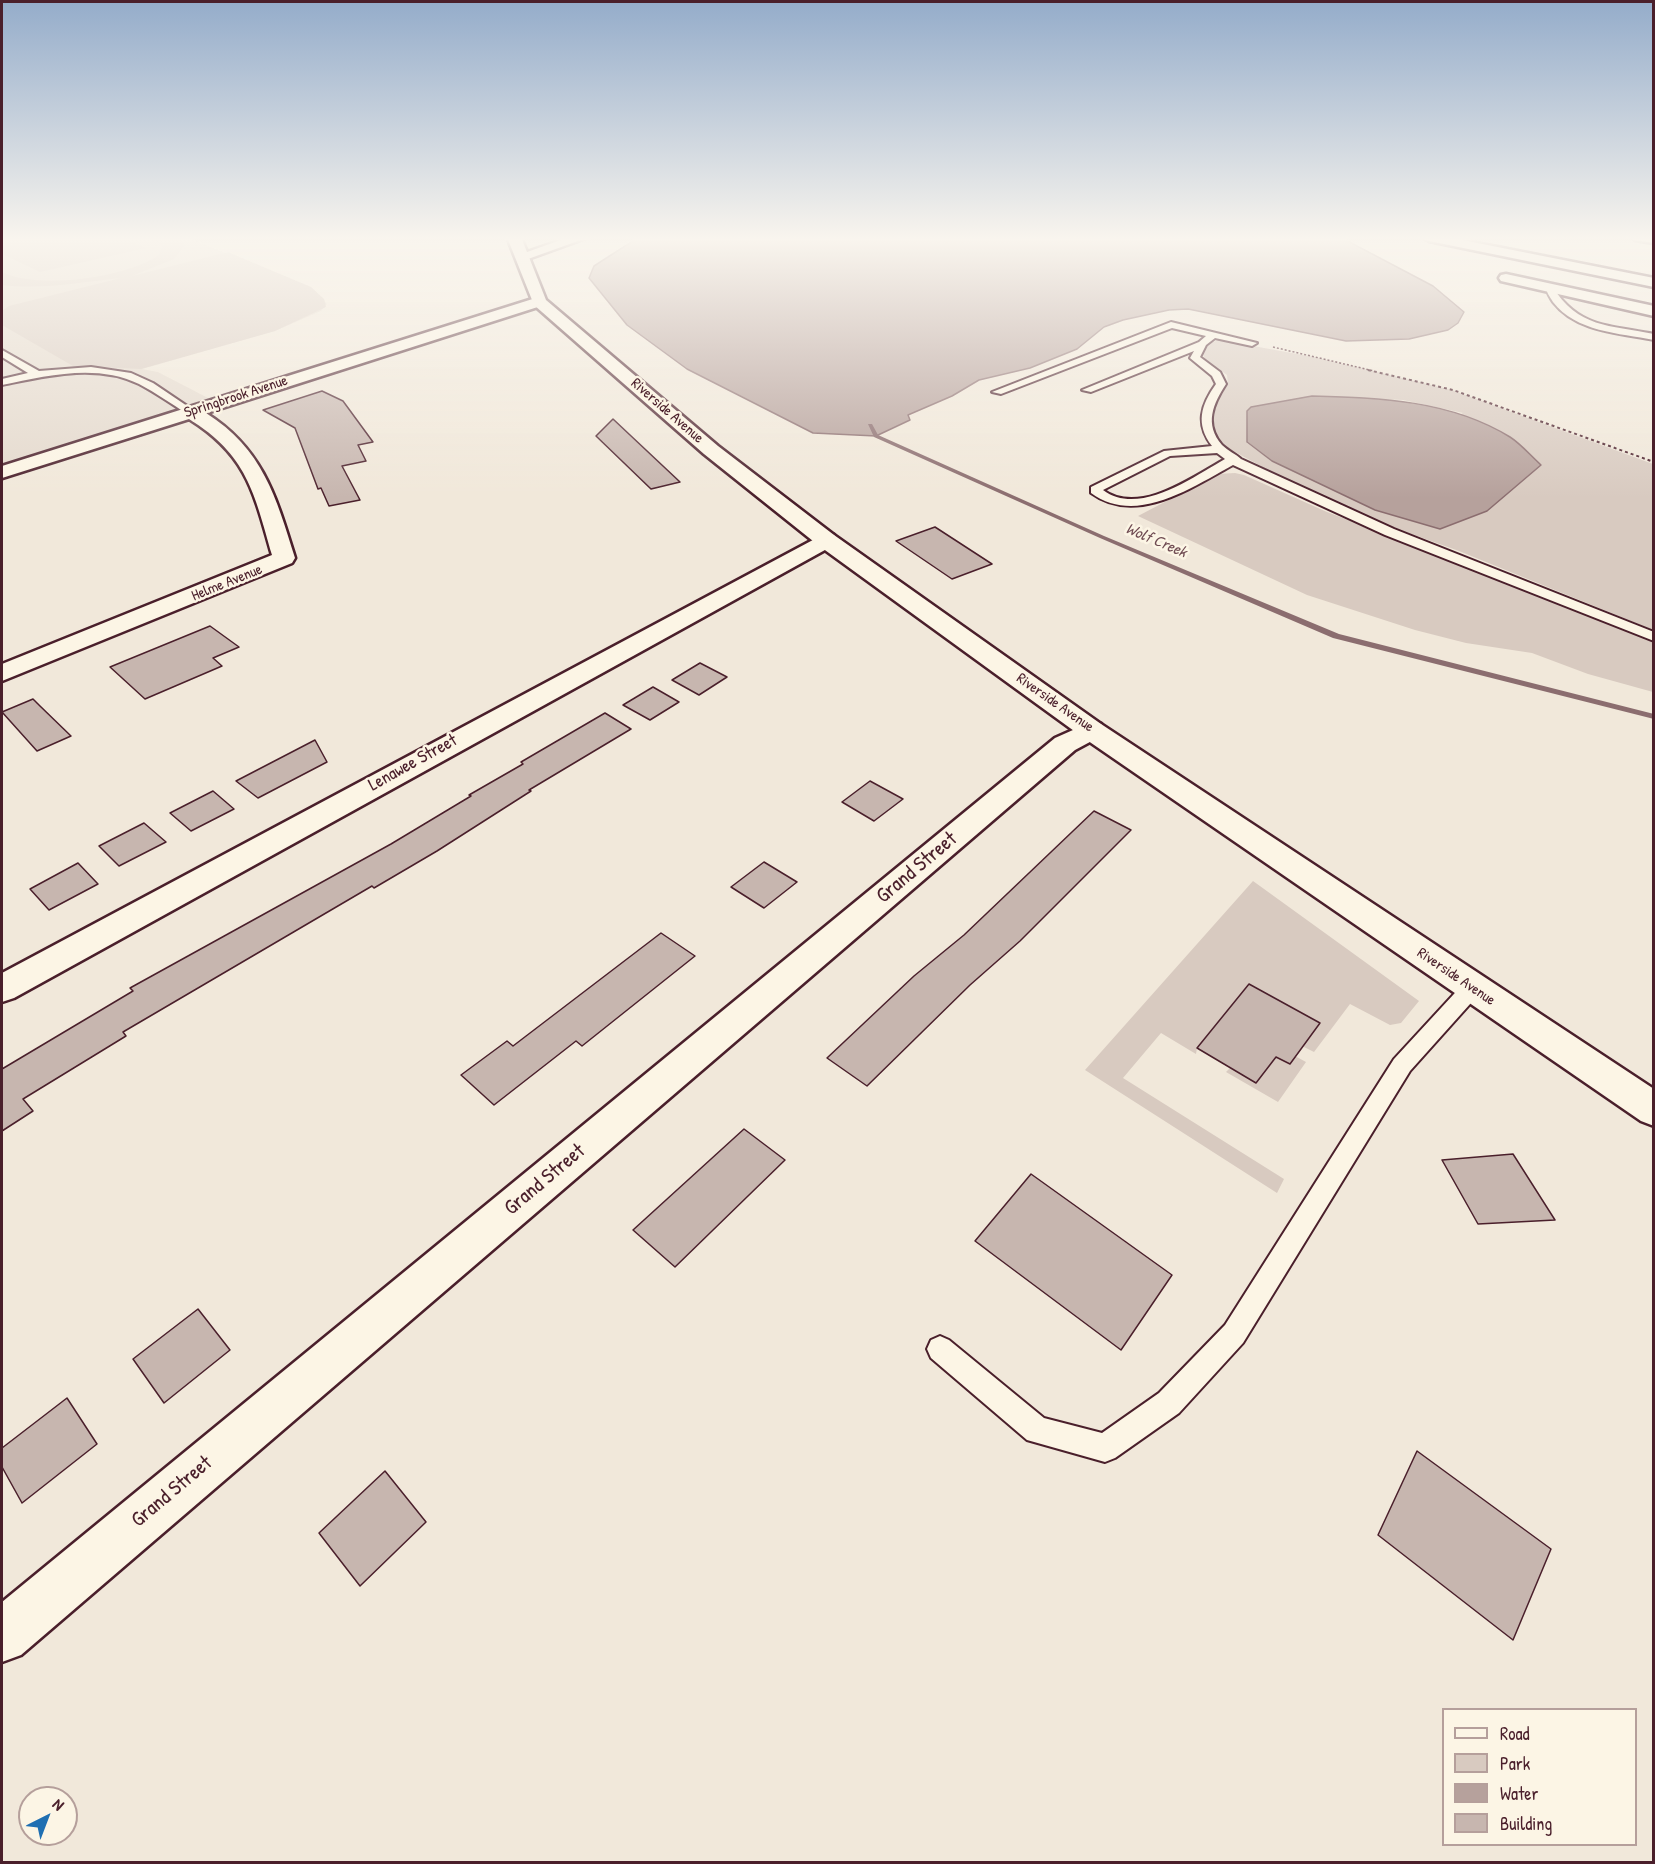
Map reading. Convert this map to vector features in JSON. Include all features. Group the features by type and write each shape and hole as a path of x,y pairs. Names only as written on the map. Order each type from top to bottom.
{"street":[{"name":"Springbrook Avenue","path":"2,472 469,324"},
{"name":"Riverside Avenue","path":"565,324 711,450 826,540 1091,730 1653,1110"},
{"name":"Helme Avenue","path":"2,673 284,558 277,526 253,472 232,442 191,412"},
{"name":"Lenawee Street","path":"2,989 826,540"},
{"name":"Grand Street","path":"2,1636 1056,752 1091,730"}],"lane":[{"path":"1591,324 1653,337"},
{"path":"997,392 1171,325 1252,343"},
{"path":"1087,390 1202,344 1214,335"},
{"path":"1202,344 1195,358 1216,374 1221,384 1206,405 1207,428 1220,449 1253,471 1351,516 1653,636"},
{"path":"2,353 35,374"},
{"path":"2,382 35,374 98,372 125,376 142,382 191,412"},
{"path":"1220,449 1168,453 1095,490 1098,494 1122,503 1150,502 1236,459"},
{"path":"940,1349 1037,1430 1106,1448 1169,1403 1234,1334 1402,1065 1472,988"}],"path":[{"path":"1252,343 1453,390 1653,462"}],"shaded area":[{"path":"2,324 291,324 275,331 142,369 158,372 210,399 2,464"}],"green space":[{"path":"290,324 275,331 141,369 73,366 2,325"},
{"path":"1220,340 1314,357 1452,390 1653,464 1653,630 1459,551 1355,514 1310,493 1226,447 1214,434 1210,423 1212,411 1228,384 1227,375 1205,359 1202,353 1207,343","holes":["1312,396 1403,400 1463,413 1321,483 1272,461 1247,443 1247,411 1251,407"]},
{"path":"1235,473 1327,512 1486,572 1653,641 1653,692 1588,674 1532,653 1466,643 1415,630 1307,595 1138,516 1218,474"},
{"path":"1253,881 1419,1001 1401,1023 1390,1025 1350,1004 1314,1052 1302,1046 1319,1023 1249,984 1197,1048 1196,1054 1161,1033 1123,1078 1284,1179 1277,1193 1085,1070"},
{"path":"1295,1056 1306,1062 1278,1102 1226,1072 1230,1068 1256,1083 1276,1057 1289,1064"}],"water":[{"path":"1112,324 1104,327 1077,349 1030,368 979,380 952,396 908,415 910,420 876,436 813,433 687,369 627,325"},
{"path":"1262,324 1457,324 1448,330 1409,339 1346,341"},
{"path":"1312,396 1414,403 1463,415 1510,437 1541,465 1487,511 1440,529 1375,510 1272,461 1247,442 1247,411 1251,407"}],"building":[{"path":"322,391 343,401 373,442 358,445 366,461 342,466 360,500 329,506 321,488 318,489 295,428 263,410"},
{"path":"613,419 680,482 651,489 596,436"},
{"path":"935,527 992,564 952,579 896,541"},
{"path":"210,626 239,647 213,658 222,666 145,699 110,667"},
{"path":"700,663 727,677 699,695 672,680"},
{"path":"653,687 679,702 650,720 623,705"},
{"path":"33,699 71,736 37,751 2,712"},
{"path":"605,713 631,729 529,790 531,791 437,851 374,888 372,886 123,1032 126,1036 23,1099 33,1111 2,1131 2,1069 133,991 130,988 391,844 523,764 521,762"},
{"path":"315,740 327,762 258,798 236,781"},
{"path":"870,781 903,799 874,821 842,802"},
{"path":"213,791 234,809 191,831 170,813"},
{"path":"1094,811 1131,830 1020,941 970,985 867,1086 827,1058 914,976 964,935"},
{"path":"144,823 166,842 119,866 99,846"},
{"path":"764,862 797,882 764,908 731,887"},
{"path":"78,863 98,884 49,910 30,889"},
{"path":"661,933 695,956 582,1046 576,1041 494,1105 461,1075 507,1041 513,1046"},
{"path":"1249,984 1320,1023 1290,1064 1276,1057 1256,1083 1197,1048"},
{"path":"744,1129 785,1160 675,1267 633,1230"},
{"path":"1513,1154 1555,1220 1478,1224 1442,1160"},
{"path":"1031,1174 1172,1275 1121,1350 975,1241"},
{"path":"198,1309 230,1350 164,1403 133,1359"},
{"path":"67,1398 97,1444 22,1503 2,1467 2,1448"},
{"path":"1417,1451 1551,1549 1513,1640 1378,1535"},
{"path":"385,1471 426,1522 360,1586 319,1533"}],"waterway":[{"name":"Wolf Creek","path":"870,425 876,436 1102,537 1336,636 1654,717"}]}
